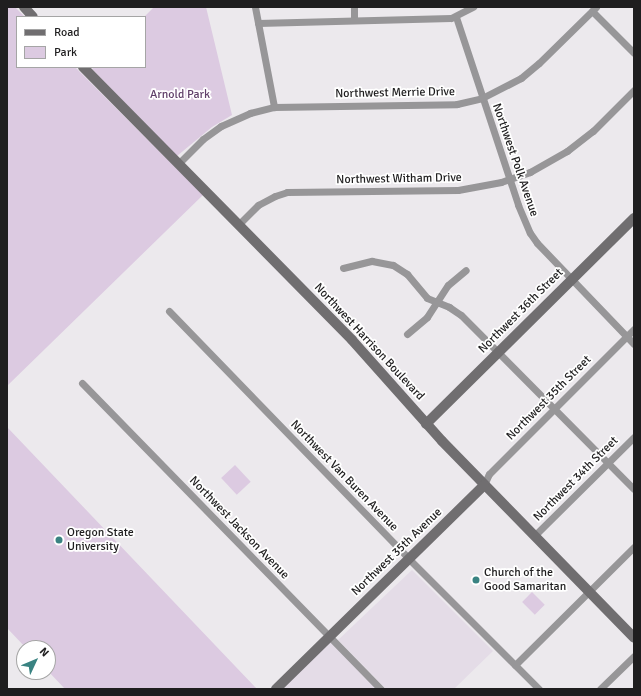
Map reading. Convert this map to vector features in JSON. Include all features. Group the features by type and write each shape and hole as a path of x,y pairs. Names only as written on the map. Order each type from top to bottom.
{"main road":[{"path":"24,7 33,16"},
{"name":"Northwest Harrison Boulevard","path":"84,68 239,224 385,376 426,424 484,485 634,638"},
{"name":"Northwest 36th Street","path":"426,424 634,218"},
{"name":"Northwest 35th Avenue","path":"276,689 484,485"}],"street":[{"path":"255,7 274,107"},
{"path":"354,7 354,19"},
{"path":"258,23 456,17 472,7"},
{"path":"594,9 634,53"},
{"name":"Northwest Merrie Drive","path":"178,164 194,147 221,126 250,114 274,107 457,104 482,98 521,78 594,9"},
{"name":"Northwest Polk Avenue","path":"456,17 520,212 530,232 537,243 634,344"},
{"name":"Northwest Witham Drive","path":"239,224 258,205 275,196 288,192 458,190 509,179 547,163 573,147 593,131 634,90"},
{"path":"343,268 372,261 387,263 402,270 422,294 449,307 461,315 634,489"},
{"path":"407,334 427,317 448,285 466,270"},
{"name":"Northwest Van Buren Avenue","path":"168,311 409,559 539,689"},
{"name":"Northwest 35th Street","path":"484,485 489,474 634,329"},
{"name":"Northwest Jackson Avenue","path":"82,382 381,689"},
{"name":"Northwest 34th Street","path":"534,536 634,437"},
{"path":"515,665 634,546"},
{"path":"600,689 634,656"}],"shaded area":[{"path":"412,570 493,651 454,689 386,689 338,640"},
{"path":"329,640 379,689 278,689"}],"green space":[{"path":"7,7 15,7 24,16 16,16 16,68 76,68 203,195 7,386"},
{"name":"Arnold Park","path":"154,7 206,7 232,115 212,127 177,156 92,69 146,68 145,16"},
{"name":"Oregon State University","path":"7,427 257,689 65,689 56,679 56,640 18,640 7,628"},
{"path":"235,465 251,482 237,495 221,478"},
{"path":"532,592 545,605 535,615 522,602"}],"place":[{"name":"Oregon State University","path":"59,540"},
{"name":"Church of the Good Samaritan","path":"476,580"}]}
